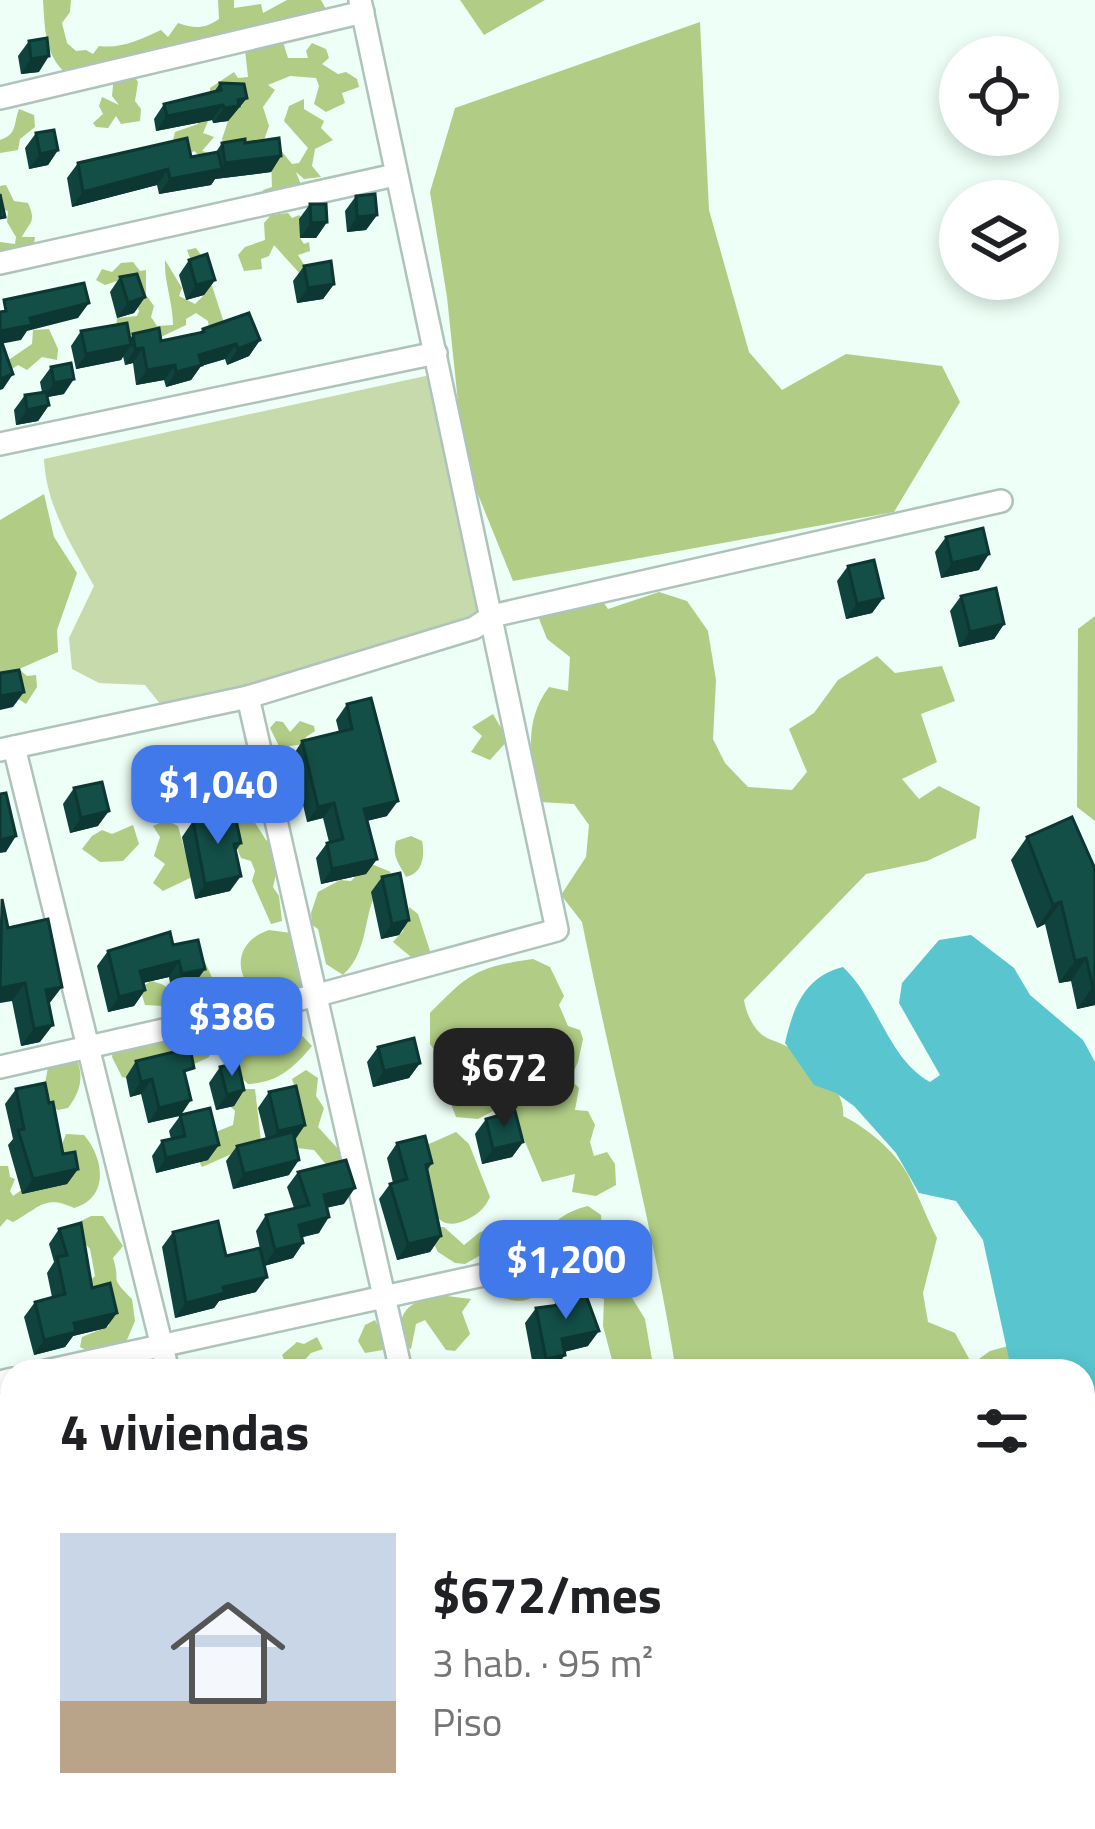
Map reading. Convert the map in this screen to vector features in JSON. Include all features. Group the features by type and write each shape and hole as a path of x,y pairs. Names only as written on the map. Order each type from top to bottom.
{"street":[{"path":"0,98 361,6 556,930 318,995 0,1067"},
{"path":"0,263 395,175"},
{"path":"0,443 436,353"},
{"path":"164,1359 90,1048 7,749 248,697 474,628 492,616 1001,501"},
{"path":"248,697 398,1359"},
{"path":"97,1359 629,1243"}],"green space":[{"path":"43,0 71,0 62,23 67,43 76,51 93,54 99,46 123,45 161,30 168,37 178,23 209,25 219,19 218,0 234,0 234,8 261,4 263,13 287,0 321,0 327,11 68,75 50,50"},
{"path":"460,0 545,0 484,35"},
{"path":"700,22 709,210 749,352 782,390 846,354 942,366 960,402 894,512 513,581 464,460 447,297 430,192 455,108"},
{"path":"283,42 288,58 308,58 306,51 312,43 326,49 329,58 322,64 338,74 346,72 357,79 359,87 342,93 345,103 326,112 314,104 319,86 316,78 290,76 268,85 275,90 263,107 269,126 264,140 274,142 292,164 299,163 308,148 284,121 289,106 304,99 304,109 324,121 321,128 333,140 315,149 312,166 321,177 304,179 296,172 301,185 265,198 263,190 272,187 271,159 226,149 222,139 228,121 210,98 210,88 234,72 238,78 248,77 245,50"},
{"path":"133,74 138,82 135,101 141,109 140,121 121,124 116,116 108,128 96,127 93,123 103,114 102,97 119,105 112,96 114,75"},
{"path":"19,109 34,115 35,127 20,139 18,150 0,153 0,140 12,132"},
{"path":"195,111 209,119 203,133 214,137 202,151 212,154 204,160 194,151 187,156 172,145 175,132 198,124"},
{"path":"6,185 14,201 28,203 31,210 31,222 22,237 35,237 33,249 0,260 0,242 15,244 16,237 7,222 8,211 0,209 0,186"},
{"path":"288,213 303,219 300,238 304,244 309,242 310,251 298,255 308,271 301,275 274,245 269,256 261,259 262,269 244,271 238,255 265,240 264,223 271,215"},
{"path":"196,248 226,329 210,338 208,321 196,313 186,319 186,325 161,337 116,330 117,318 137,316 139,311 129,277 105,285 96,280 102,269 112,272 121,263 133,262 140,271 146,270 146,295 154,306 151,317 157,326 173,325 165,260 182,288 179,296 195,304 204,295 187,250"},
{"path":"49,329 58,349 57,360 42,357 27,370 18,365 9,371 9,381 0,375 0,353 10,359 32,344 33,330"},
{"path":"430,375 487,637 161,705 145,685 99,683 72,669 69,638 94,586 55,509 44,459"},
{"path":"44,494 54,537 77,573 57,630 58,652 19,669 27,676 36,675 37,687 26,704 0,676 0,520"},
{"path":"593,587 608,609 659,592 687,601 708,631 716,680 713,739 725,763 748,787 792,790 807,772 789,729 814,713 838,680 877,656 895,673 942,666 955,701 921,714 937,762 902,779 919,799 939,786 980,807 976,838 927,861 866,874 744,1000 760,1033 815,1066 839,1095 843,1116 880,1141 908,1175 937,1238 923,1293 928,1322 955,1333 969,1359 674,1359 582,922 561,895 586,857 589,825 574,804 540,802 532,757 532,728 540,701 549,687 568,691 570,657 547,639 538,616 558,600"},
{"path":"1095,616 1095,821 1077,807 1078,629"},
{"path":"493,714 508,740 490,760 471,752 482,736 472,727"},
{"path":"276,721 290,732 300,721 314,726 315,731 305,744 282,752 270,728"},
{"path":"242,802 287,864 276,874 273,887 282,921 271,924 252,881 251,861 241,858 234,841 230,808"},
{"path":"166,820 178,826 192,877 163,891 153,883 165,864 154,856 160,837 153,826"},
{"path":"133,825 139,844 123,861 100,862 82,849 102,830 112,834"},
{"path":"411,836 422,841 423,858 416,872 406,877 395,847 396,841"},
{"path":"369,863 391,872 374,897 359,950 343,975 326,964 311,913 318,892 340,880 351,881"},
{"path":"409,907 418,914 430,951 417,962 393,942 403,931"},
{"path":"269,930 291,933 303,984 270,998 246,982 241,968 242,954 251,940"},
{"path":"200,955 221,1001 211,1011 203,1011 190,1000 198,988"},
{"path":"533,959 550,967 564,996 559,1005 568,1026 580,1030 583,1039 570,1079 579,1088 575,1110 588,1111 595,1125 590,1142 594,1156 607,1152 615,1164 616,1185 596,1196 572,1192 575,1174 542,1182 523,1137 506,1114 520,1073 514,1065 491,1085 495,1110 478,1119 456,1117 442,1080 447,1068 430,1044 430,1013 455,989 486,969"},
{"path":"151,981 166,987 172,1000 164,1006 145,1005 140,988"},
{"path":"261,1020 294,1027 312,1046 284,1073 248,1084 238,1063 215,1039 229,1025"},
{"path":"205,1033 213,1048 209,1057 166,1074 122,1077 112,1057 113,1050 146,1036 172,1043"},
{"path":"77,1060 80,1079 72,1102 58,1110 48,1105 44,1089 48,1067"},
{"path":"306,1070 318,1078 316,1096 324,1108 318,1127 350,1162 335,1175 314,1150 296,1148 290,1141 297,1095 292,1079"},
{"path":"234,1089 255,1089 261,1141 202,1167 196,1155 206,1136 233,1125 235,1111 228,1104"},
{"path":"456,1132 469,1144 490,1197 475,1215 449,1224 433,1211 428,1199 420,1148"},
{"path":"66,1134 84,1135 96,1155 100,1176 94,1196 74,1208 56,1202 42,1205 13,1222 7,1219 0,1227 0,1166 8,1166 15,1179 13,1196 67,1158 61,1147"},
{"path":"588,1206 601,1215 602,1227 592,1236 574,1235 567,1241 557,1234 548,1244 539,1241 560,1218"},
{"path":"103,1216 123,1246 113,1258 117,1282 132,1299 135,1321 124,1347 80,1347 82,1337 109,1326 104,1302 86,1284 95,1276 90,1249 79,1237 81,1221"},
{"path":"436,1227 444,1227 464,1245 480,1232 498,1228 512,1250 505,1256 479,1256 465,1264 455,1263 438,1252 430,1237"},
{"path":"607,1257 645,1319 652,1359 612,1359 603,1326 604,1299 556,1287 523,1301 498,1296 501,1285"},
{"path":"439,1295 471,1299 462,1312 470,1334 455,1351 446,1350 425,1320 416,1324 411,1349 403,1346 401,1324 406,1310"},
{"path":"375,1320 386,1342 383,1350 365,1353 358,1341 365,1325"},
{"path":"317,1337 323,1349 306,1359 284,1359 282,1355 297,1342 304,1344"},
{"path":"1019,1343 1039,1359 979,1359 990,1351"}],"water":[{"path":"971,935 1014,968 1030,995 1083,1040 1095,1062 1095,1359 1009,1359 983,1240 956,1201 919,1193 896,1153 854,1106 814,1085 785,1043 803,995 819,978 843,967 904,1059 930,1082 940,1075 899,1003 902,983 939,940"}],"building":[{"path":"47,38 49,56 31,59 29,41"},
{"path":"220,83 244,84 247,98 238,100 239,106 167,116 164,104 221,90"},
{"path":"54,130 58,150 40,154 36,133"},
{"path":"187,138 191,157 218,152 222,169 170,179 168,169 83,192 78,163"},
{"path":"279,138 281,156 225,163 222,143"},
{"path":"375,194 377,215 357,217 356,196"},
{"path":"310,204 326,204 327,222 311,223"},
{"path":"207,254 215,280 196,285 189,260"},
{"path":"331,261 334,284 308,288 304,266"},
{"path":"137,274 145,297 128,303 120,277"},
{"path":"84,283 89,303 30,318 32,325 0,331 4,300"},
{"path":"249,313 260,340 199,355 202,365 176,372 175,365 147,370 143,348 135,349 133,334 159,328 161,341 204,332"},
{"path":"127,323 131,345 86,354 81,331"},
{"path":"0,337 13,374 0,379"},
{"path":"71,363 74,379 54,383 51,367"},
{"path":"46,392 49,405 27,410 25,395"},
{"path":"983,528 989,554 952,563 946,537"},
{"path":"874,560 883,598 857,604 848,566"},
{"path":"996,588 1004,624 970,632 961,596"},
{"path":"19,670 24,692 0,696 0,673"},
{"path":"371,698 398,801 364,809 377,859 332,869 327,843 343,839 334,803 318,807 302,741 352,729 347,704"},
{"path":"209,751 217,783 187,791 179,759"},
{"path":"102,782 109,811 81,818 74,788"},
{"path":"6,793 16,836 0,840 0,794"},
{"path":"234,811 241,876 205,884 193,821"},
{"path":"1072,817 1095,869 1093,987 1086,958 1075,961 1061,902 1053,905 1027,837"},
{"path":"400,873 409,920 392,924 382,877"},
{"path":"2,899 8,928 48,919 62,987 46,990 53,1025 34,1029 25,983 0,988"},
{"path":"170,932 173,945 198,940 205,969 182,974 179,961 140,971 145,990 119,997 108,951"},
{"path":"414,1038 420,1063 384,1071 378,1047"},
{"path":"190,1048 194,1068 184,1071 191,1100 159,1108 152,1079 141,1082 136,1061"},
{"path":"238,1063 244,1090 227,1095 220,1067"},
{"path":"45,1083 63,1154 75,1152 78,1169 33,1179 18,1130 24,1129 16,1089"},
{"path":"296,1086 305,1125 278,1131 269,1092"},
{"path":"210,1108 219,1145 166,1158 162,1141 185,1136 180,1115"},
{"path":"515,1111 523,1142 493,1149 486,1119"},
{"path":"293,1132 299,1160 244,1174 237,1146"},
{"path":"425,1136 441,1236 408,1244 390,1184 407,1179 397,1143"},
{"path":"346,1160 355,1188 324,1195 329,1217 299,1225 303,1243 275,1250 266,1215 309,1205 298,1172"},
{"path":"218,1221 226,1256 260,1248 267,1277 223,1287 225,1293 186,1303 173,1232"},
{"path":"81,1223 92,1288 110,1283 117,1313 74,1323 76,1332 44,1340 35,1302 65,1294 57,1257 67,1255 59,1229"},
{"path":"583,1287 599,1331 562,1339 565,1355 546,1359 536,1308 567,1304 564,1292"}]}
